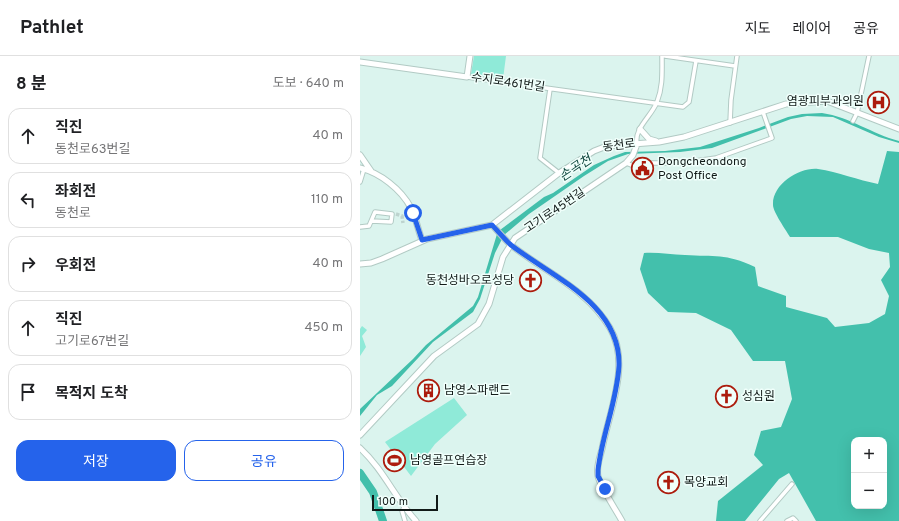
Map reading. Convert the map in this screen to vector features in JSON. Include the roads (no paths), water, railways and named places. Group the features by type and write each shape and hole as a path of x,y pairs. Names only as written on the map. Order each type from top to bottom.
{"street":[{"path":"467,77 470,56"},
{"path":"735,66 664,56 663,76 656,104 640,129 636,138 637,144 633,155 628,161 636,167 643,163 681,164 716,158 772,138 763,112"},
{"path":"730,123 737,56"},
{"path":"853,121 857,113 869,56"},
{"name":"수지로461번길","path":"360,62 683,107 689,102 696,61"},
{"path":"550,89 540,158 559,173"},
{"name":"동천로","path":"360,264 382,260 422,240 494,226 559,173 599,148 615,145 659,142 730,123 786,104 827,101 899,129"},
{"path":"640,129 649,139 659,142"},
{"path":"360,154 371,171 392,186 407,201 413,213 422,240"},
{"name":"고기로45번길","path":"360,436 434,356 478,324 486,311 503,257 515,238 628,161"},
{"path":"360,182 362,169 371,171"},
{"path":"360,228 370,226 375,212 392,214 391,222 372,221"},
{"path":"494,226 510,244 562,280 589,302 604,317 614,334 618,353 618,377 601,452 598,476 622,521"},
{"path":"360,448 375,462 404,508 416,521"},
{"path":"760,521 792,484"},
{"path":"404,508 402,511 405,521"},
{"path":"787,521 793,518 796,521"}],"waterway":[{"path":"360,473 373,492 383,521"}],"tunnel":[{"path":"396,214 402,216 403,223"}],"place":[{"name":"염광피부과의원","path":"879,102"},
{"name":"Dongcheondong Post Office","path":"643,169"},
{"name":"동천성바오로성당","path":"530,281"},
{"name":"남영스파랜드","path":"429,391"},
{"name":"성심원","path":"726,397"},
{"name":"남영골프연습장","path":"394,461"},
{"name":"목양교회","path":"669,483"}],"water label":[{"name":"손곡천","path":"576,169"}]}
